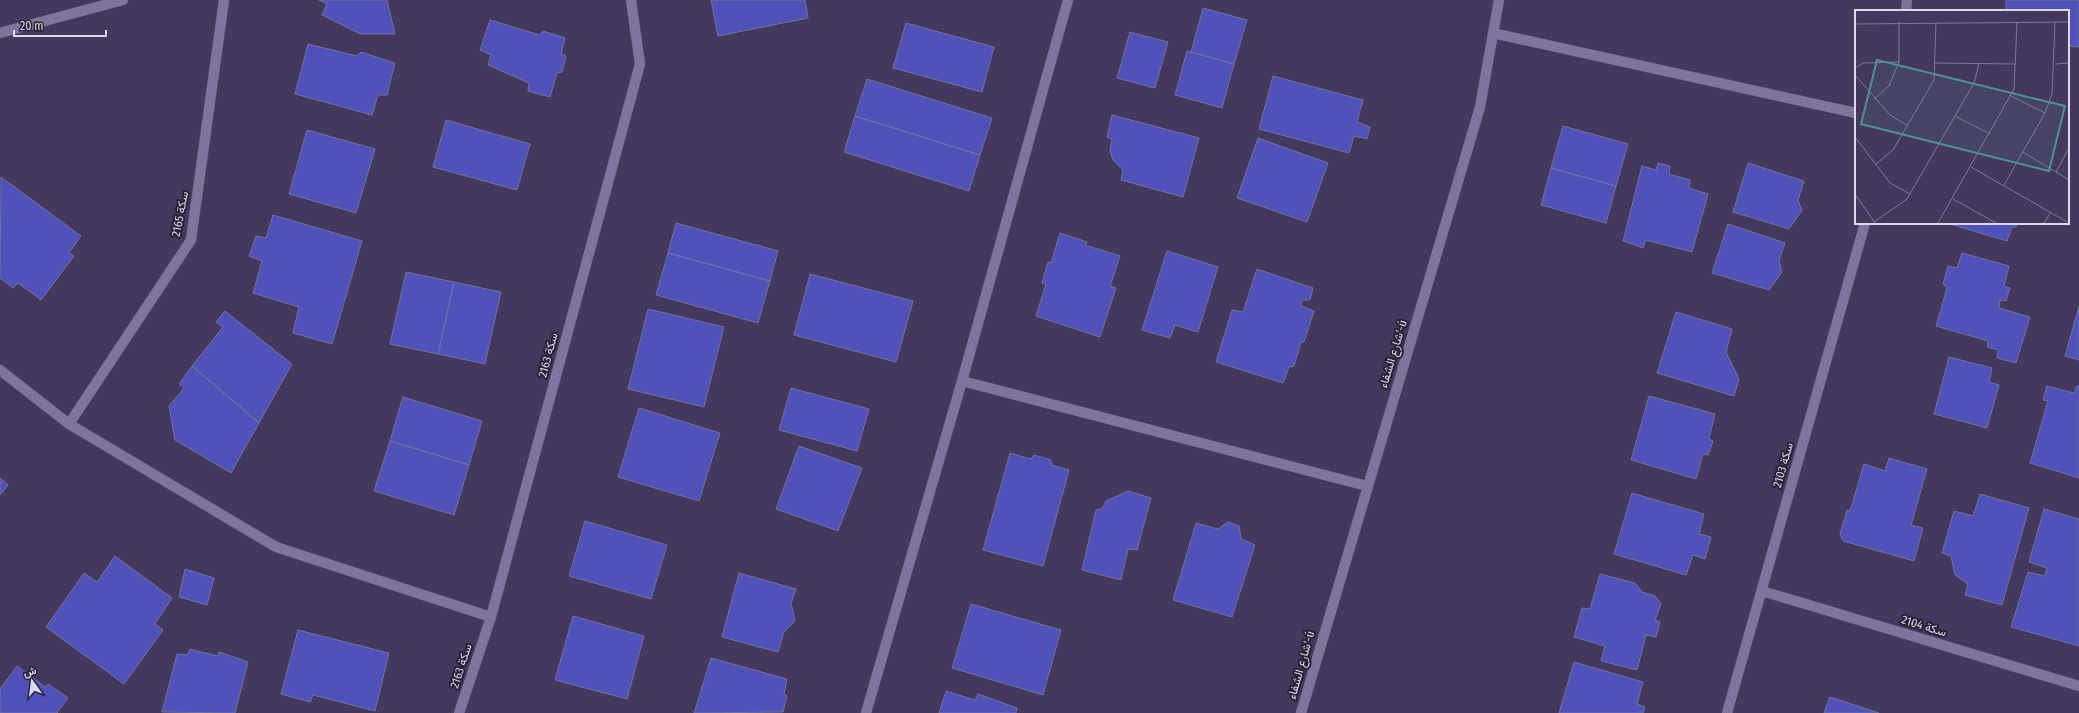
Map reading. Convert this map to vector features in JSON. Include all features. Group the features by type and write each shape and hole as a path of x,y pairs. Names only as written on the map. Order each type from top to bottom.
{"street":[{"path":"0,33 124,0"},
{"name":"سكة 2165","path":"69,424 191,240 224,0"},
{"name":"سكة 2163","path":"459,713 491,616 640,64 631,0"},
{"path":"866,713 962,381 1068,0"},
{"name":"شارع الشفاء'-ú","path":"1301,713 1480,106 1499,0"},
{"path":"1906,10 1907,0"},
{"path":"1493,33 1855,113"},
{"name":"سكة 2103","path":"1727,713 1865,224"},
{"path":"0,370 69,424 276,547 491,616"},
{"path":"962,381 1367,486"},
{"name":"سكة 2104","path":"1762,591 2079,686"}],"building":[{"path":"319,0 387,0 395,34 360,34 322,15 327,4"},
{"path":"711,0 805,0 808,18 718,36"},
{"path":"2006,0 2079,0 2079,47 2069,46 2069,10 2006,10"},
{"path":"1203,8 1247,20 1234,64 1191,52"},
{"path":"490,20 540,35 543,31 565,38 561,54 566,56 562,72 557,73 550,97 528,91 529,83 488,65 491,55 480,50"},
{"path":"906,23 994,47 982,92 893,68"},
{"path":"1130,32 1168,42 1155,88 1117,78"},
{"path":"308,44 357,56 361,52 395,63 387,95 378,95 372,115 295,94"},
{"path":"1187,51 1234,64 1222,108 1175,95"},
{"path":"1273,76 1363,100 1357,122 1370,127 1367,139 1354,136 1349,153 1259,129"},
{"path":"867,79 992,118 980,155 855,116"},
{"path":"1112,115 1199,138 1183,197 1121,180 1123,170 1113,160 1110,151 1112,139 1107,137"},
{"path":"855,116 980,155 969,191 844,152"},
{"path":"446,120 530,144 517,190 433,167"},
{"path":"1563,126 1628,144 1616,186 1551,168"},
{"path":"307,130 375,149 356,213 289,194"},
{"path":"1258,138 1328,163 1307,222 1237,198"},
{"path":"1658,163 1670,166 1669,174 1690,180 1689,188 1708,194 1692,252 1646,240 1643,248 1623,241 1642,166 1656,170"},
{"path":"1748,163 1804,181 1798,200 1802,210 1789,229 1733,212"},
{"path":"1551,168 1616,186 1606,223 1541,205"},
{"path":"1,177 81,236 69,253 74,256 41,300 18,283 13,288 0,278"},
{"path":"273,215 362,241 332,344 293,333 299,307 253,293 262,261 249,256 256,236 266,238"},
{"path":"676,223 778,251 770,281 668,253"},
{"path":"1728,224 1785,243 1779,261 1782,272 1769,290 1712,273"},
{"path":"1950,224 2018,224 2016,227 2012,227 2007,241"},
{"path":"1060,233 1087,242 1085,245 1120,256 1110,286 1116,288 1100,337 1036,316 1046,284 1042,283 1048,262 1051,263"},
{"path":"1167,251 1218,267 1198,332 1175,325 1170,338 1142,330"},
{"path":"668,253 770,281 758,323 656,295"},
{"path":"1962,253 2009,266 2004,286 2010,288 2006,301 2000,300 1999,308 2030,317 2016,363 1997,358 1998,350 1987,347 1988,341 1936,326 1947,288 1943,284 1948,266 1957,268"},
{"path":"1257,269 1313,288 1310,300 1303,300 1301,306 1314,311 1304,342 1301,342 1294,366 1289,367 1283,383 1216,362 1232,310 1243,312"},
{"path":"406,272 454,282 438,354 390,344"},
{"path":"810,274 913,301 896,362 794,335"},
{"path":"454,282 501,292 485,364 438,354"},
{"path":"2079,306 2079,360 2065,356"},
{"path":"648,309 724,327 704,407 628,389"},
{"path":"225,311 292,364 259,423 192,366 223,327 216,322"},
{"path":"1676,312 1732,329 1726,352 1739,379 1734,396 1657,373"},
{"path":"1949,357 1992,368 1989,382 1999,385 1987,428 1934,414"},
{"path":"192,366 259,423 231,473 175,440 169,406 184,388 179,384"},
{"path":"2047,386 2074,393 2077,386 2079,386 2079,478 2030,463 2048,401 2043,400"},
{"path":"791,388 869,409 857,451 779,430"},
{"path":"1649,396 1715,414 1709,439 1713,441 1708,455 1703,454 1696,479 1631,460"},
{"path":"403,397 482,421 469,465 390,441"},
{"path":"639,408 720,433 699,501 618,477"},
{"path":"390,441 469,465 454,515 374,491"},
{"path":"799,446 862,468 838,531 776,509"},
{"path":"1010,453 1031,459 1034,455 1051,460 1052,465 1069,470 1043,566 983,550"},
{"path":"1889,458 1927,469 1911,525 1923,528 1914,561 1843,541 1840,534 1847,510 1850,511 1864,464 1885,471"},
{"path":"0,478 8,485 0,495"},
{"path":"1128,491 1151,498 1137,550 1128,549 1121,580 1082,570 1096,510 1102,509 1106,501"},
{"path":"1632,493 1704,514 1699,534 1711,537 1705,559 1693,555 1686,575 1614,554"},
{"path":"1980,494 2029,508 2002,605 1965,595 1968,584 1955,575 1951,556 1942,553 1954,511 1973,516"},
{"path":"2044,509 2079,519 2079,646 2011,627 2028,572 2045,576 2047,568 2029,562"},
{"path":"585,521 667,545 651,599 569,576"},
{"path":"1228,522 1239,526 1241,539 1255,545 1232,617 1173,600 1196,523 1218,529"},
{"path":"115,556 172,598 155,624 163,630 124,684 46,627 84,573 97,582"},
{"path":"185,569 214,578 207,605 179,597"},
{"path":"739,573 796,589 791,603 795,621 784,632 778,652 722,637"},
{"path":"1600,574 1635,583 1642,592 1655,596 1661,604 1655,620 1660,622 1656,637 1646,635 1637,670 1601,661 1605,646 1574,637 1582,608 1590,609"},
{"path":"971,604 1061,630 1043,695 952,668"},
{"path":"573,616 644,636 627,699 555,680"},
{"path":"298,630 389,653 375,711 313,695 310,702 281,694"},
{"path":"190,649 217,656 219,652 248,662 235,713 162,712 177,654 187,655"},
{"path":"711,658 787,679 784,694 787,696 783,712 694,713"},
{"path":"1574,662 1643,682 1637,704 1645,707 1643,713 1559,713"},
{"path":"17,666 45,687 48,684 68,698 57,713 0,713 0,689"},
{"path":"946,691 975,700 978,694 1017,708 1016,713 939,713"},
{"path":"1830,697 1879,713 1824,713"}]}
